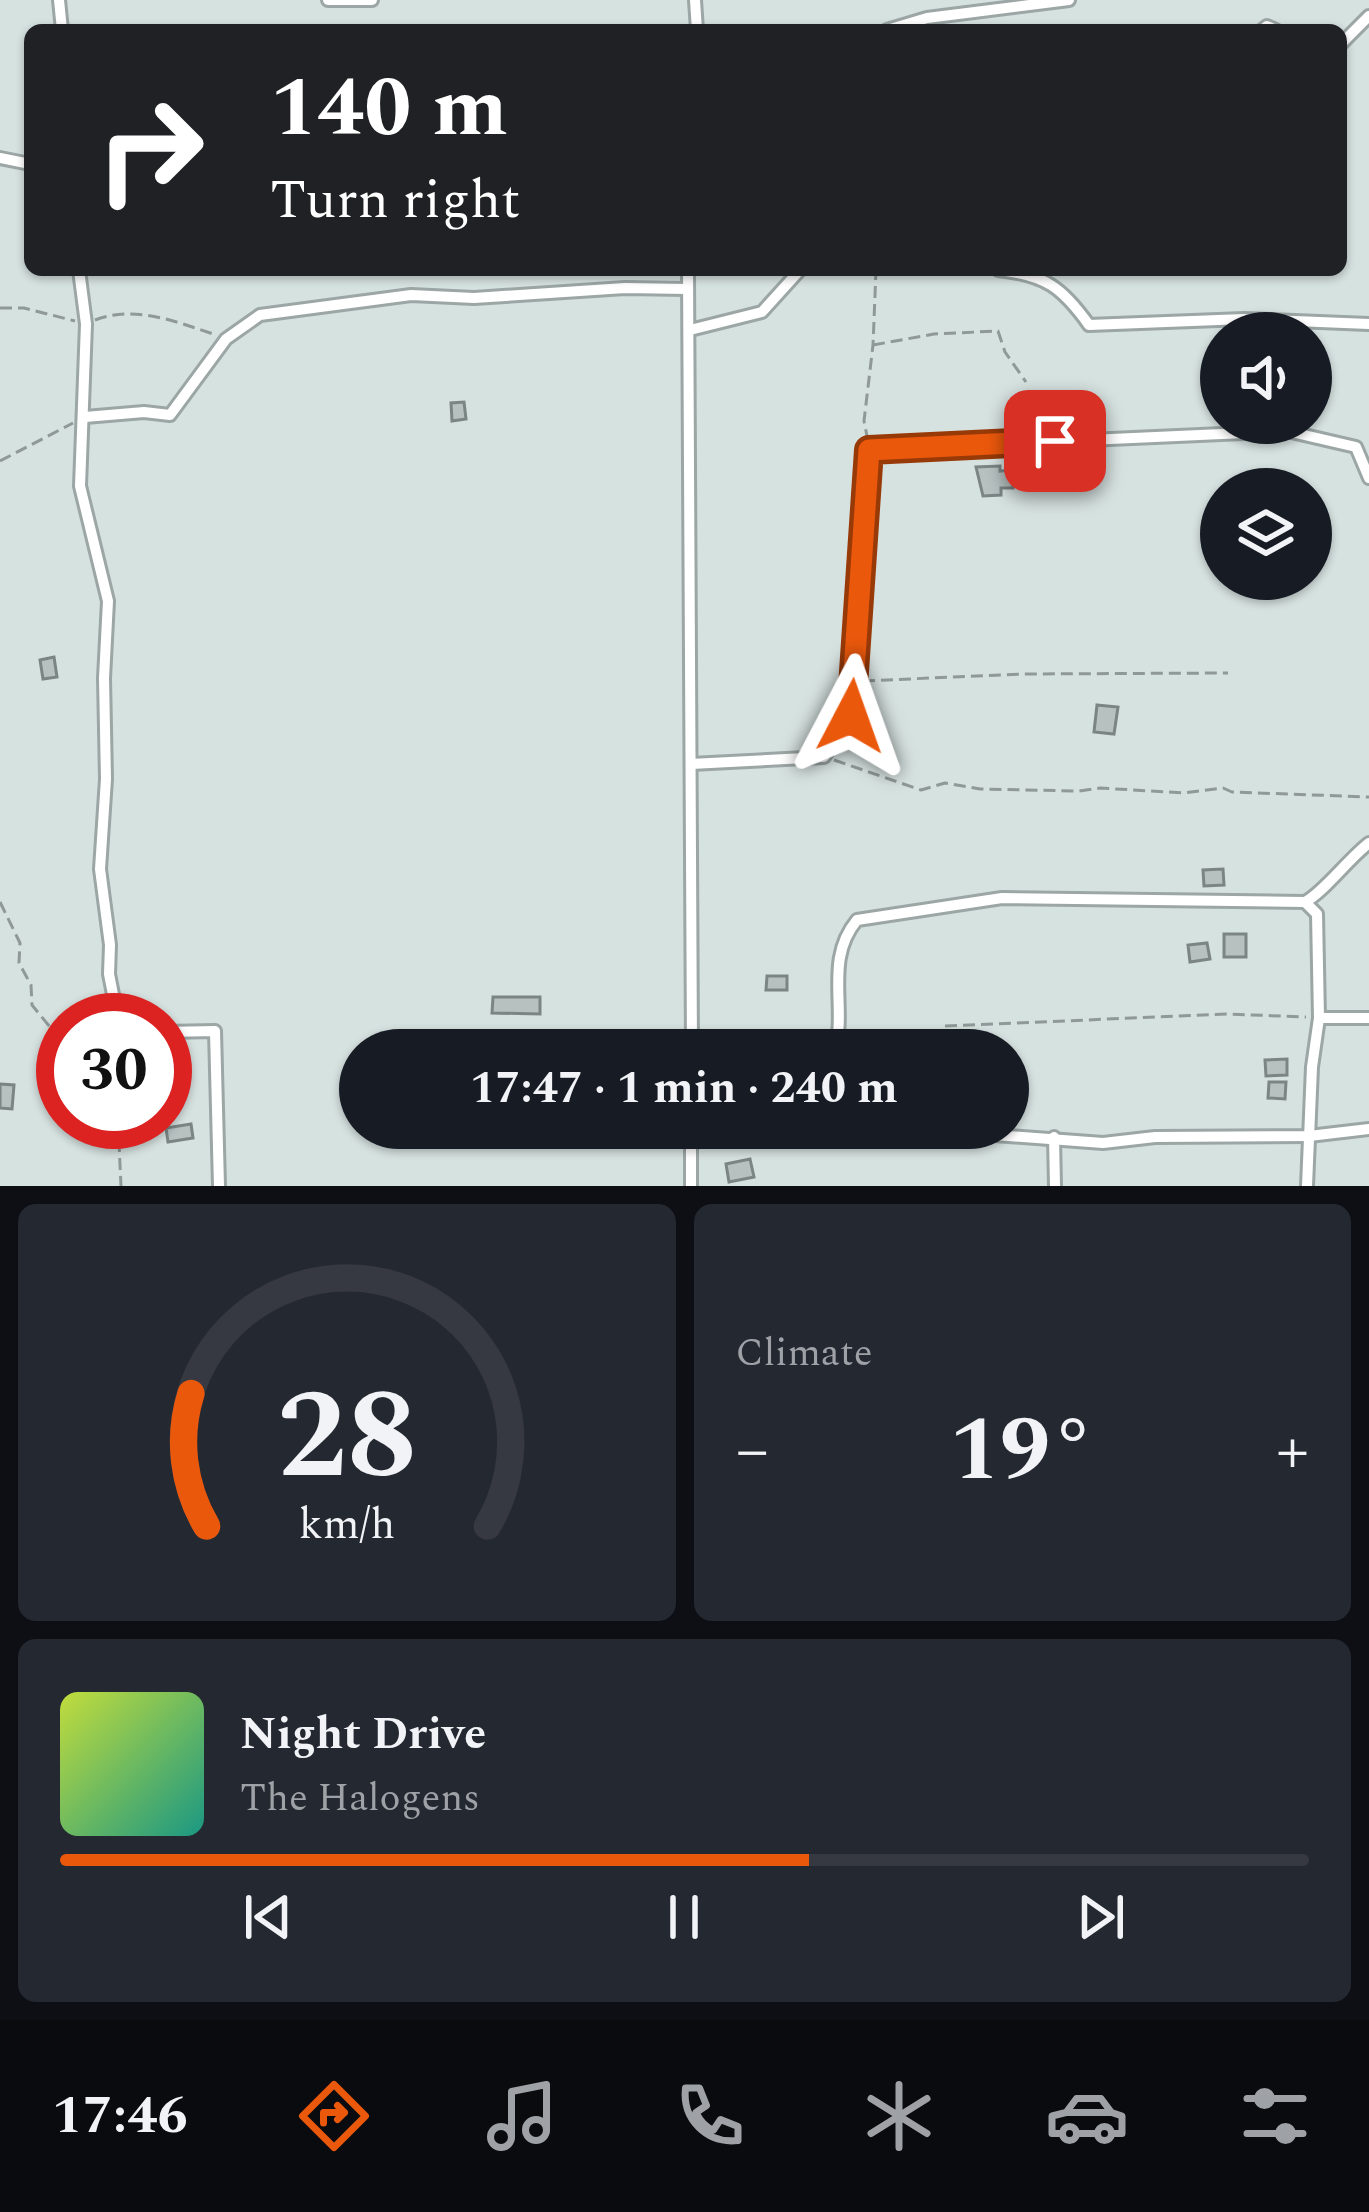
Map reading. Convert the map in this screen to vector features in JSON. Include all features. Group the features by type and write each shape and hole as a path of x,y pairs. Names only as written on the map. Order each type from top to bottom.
{"street":[{"path":"328,0 372,0"},
{"path":"907,24 1069,0"},
{"path":"1347,38 1369,16"},
{"path":"80,276 86,323 80,486 108,601 100,869 113,993"},
{"path":"688,276 692,1029"},
{"path":"690,330 762,312 795,276"},
{"path":"1037,276 1070,297 1089,325 1244,319 1369,324"},
{"path":"85,417 144,412 170,415 226,339 260,314 411,295 474,298 625,288 687,290"},
{"path":"692,764 824,757 851,716 869,450 1287,431 1356,447 1369,478"},
{"path":"838,1029 840,944 856,920 1002,898 1305,902 1317,896 1330,877 1369,843"},
{"path":"1305,902 1317,914 1319,1018 1307,1186"},
{"path":"1319,1018 1369,1018"},
{"path":"192,1031 215,1031 219,1186"},
{"path":"1029,1136 1103,1143 1369,1130"},
{"path":"1054,1137 1055,1186"},
{"path":"691,1149 691,1186"}],"path":[{"path":"869,450 864,421 876,276"},
{"path":"0,308 24,308 86,323 117,312 165,318 226,339"},
{"path":"873,345 934,334 998,331 1005,352 1026,382"},
{"path":"0,461 85,417"},
{"path":"856,681 1022,674 1228,674"},
{"path":"824,757 921,790 945,783 980,789 1184,793 1223,788 1369,797"},
{"path":"0,902 20,943 19,963 31,985 36,1010"},
{"path":"945,1027 1227,1014 1319,1018"},
{"path":"120,1149 122,1186"}],"building":[{"path":"464,402 466,419 452,421 451,403"},
{"path":"1000,466 1000,471 1012,470 1013,488 1001,488 1001,495 983,496 976,467"},
{"path":"54,657 57,677 43,679 40,660"},
{"path":"1097,705 1118,707 1114,734 1094,732"},
{"path":"1223,869 1224,885 1204,886 1203,870"},
{"path":"1224,934 1246,934 1246,957 1224,957"},
{"path":"1207,943 1210,959 1190,962 1188,945"},
{"path":"767,976 787,976 787,990 766,990"},
{"path":"493,997 540,997 540,1014 492,1013"},
{"path":"1287,1059 1287,1075 1266,1076 1265,1060"},
{"path":"1269,1082 1286,1082 1285,1099 1268,1098"},
{"path":"0,1084 14,1085 12,1109 0,1108"},
{"path":"750,1159 754,1177 729,1182 726,1164"}],"route":[{"path":"851,716 869,450 1055,441"}]}
